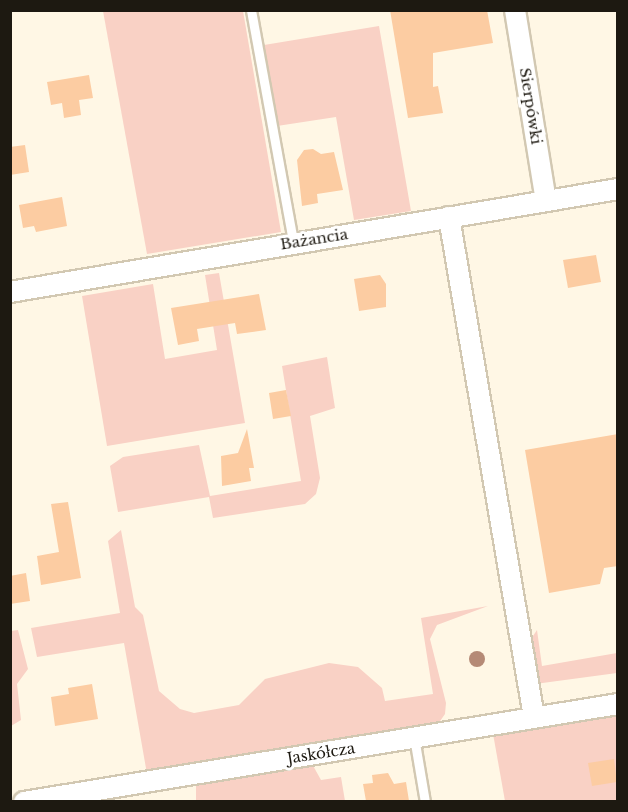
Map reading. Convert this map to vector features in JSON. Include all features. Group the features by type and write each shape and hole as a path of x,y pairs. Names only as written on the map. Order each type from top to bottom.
{"street":[{"name":"Sierpówki","path":"515,10 546,201"},
{"name":"Bażancia","path":"10,292 293,242 618,189"},
{"path":"449,217 534,717"},
{"name":"Jaskółcza","path":"24,801 618,704"}],"lane":[{"path":"250,10 293,242"},
{"path":"414,737 425,801"}],"shaded area":[{"path":"103,11 243,11 281,232 147,254"},
{"path":"379,26 411,211 354,220 336,117 277,126 264,45"},
{"path":"219,273 245,423 107,446 82,296 153,284 165,359 217,350 205,275"},
{"path":"327,357 335,408 310,416 320,478 316,494 305,504 213,518 209,497 118,512 110,466 123,457 199,445 210,496 301,481 282,366"},
{"path":"121,530 135,607 143,615 159,691 180,709 194,713 239,705 265,679 329,663 358,667 382,688 385,701 433,694 421,618 488,606 437,625 430,639 446,703 445,714 438,724 147,774 124,643 37,657 31,628 120,613 108,541"},
{"path":"18,630 28,669 17,684 21,720 11,726 11,631"},
{"path":"537,630 542,666 617,653 617,673 535,684 529,642"},
{"path":"617,709 617,801 505,801 492,728"},
{"path":"311,762 321,780 341,777 345,801 196,801 196,779"}],"building":[{"path":"390,10 487,10 493,43 433,53 433,87 438,86 443,113 408,118"},
{"path":"89,75 93,98 79,100 81,115 64,118 62,103 51,105 47,82"},
{"path":"25,145 29,172 10,175 10,147"},
{"path":"313,149 321,154 334,152 343,190 317,194 318,203 302,206 297,160 304,150"},
{"path":"62,197 67,226 36,232 34,226 23,228 19,205"},
{"path":"596,255 601,282 568,288 563,260"},
{"path":"380,275 386,284 386,307 359,311 354,279"},
{"path":"259,294 266,330 237,334 235,323 197,329 199,341 178,345 171,308"},
{"path":"286,390 291,416 273,419 269,393"},
{"path":"247,429 254,468 249,468 251,481 222,486 221,456 238,453"},
{"path":"618,434 618,566 604,568 600,584 549,593 525,450"},
{"path":"68,502 81,578 41,585 37,556 59,552 51,504"},
{"path":"26,573 30,601 10,604 10,576"},
{"path":"92,684 98,719 55,726 51,697 69,694 68,688"},
{"path":"614,759 617,782 592,786 588,763"},
{"path":"388,773 394,784 406,782 409,801 366,801 363,784 373,783 372,775"}]}
